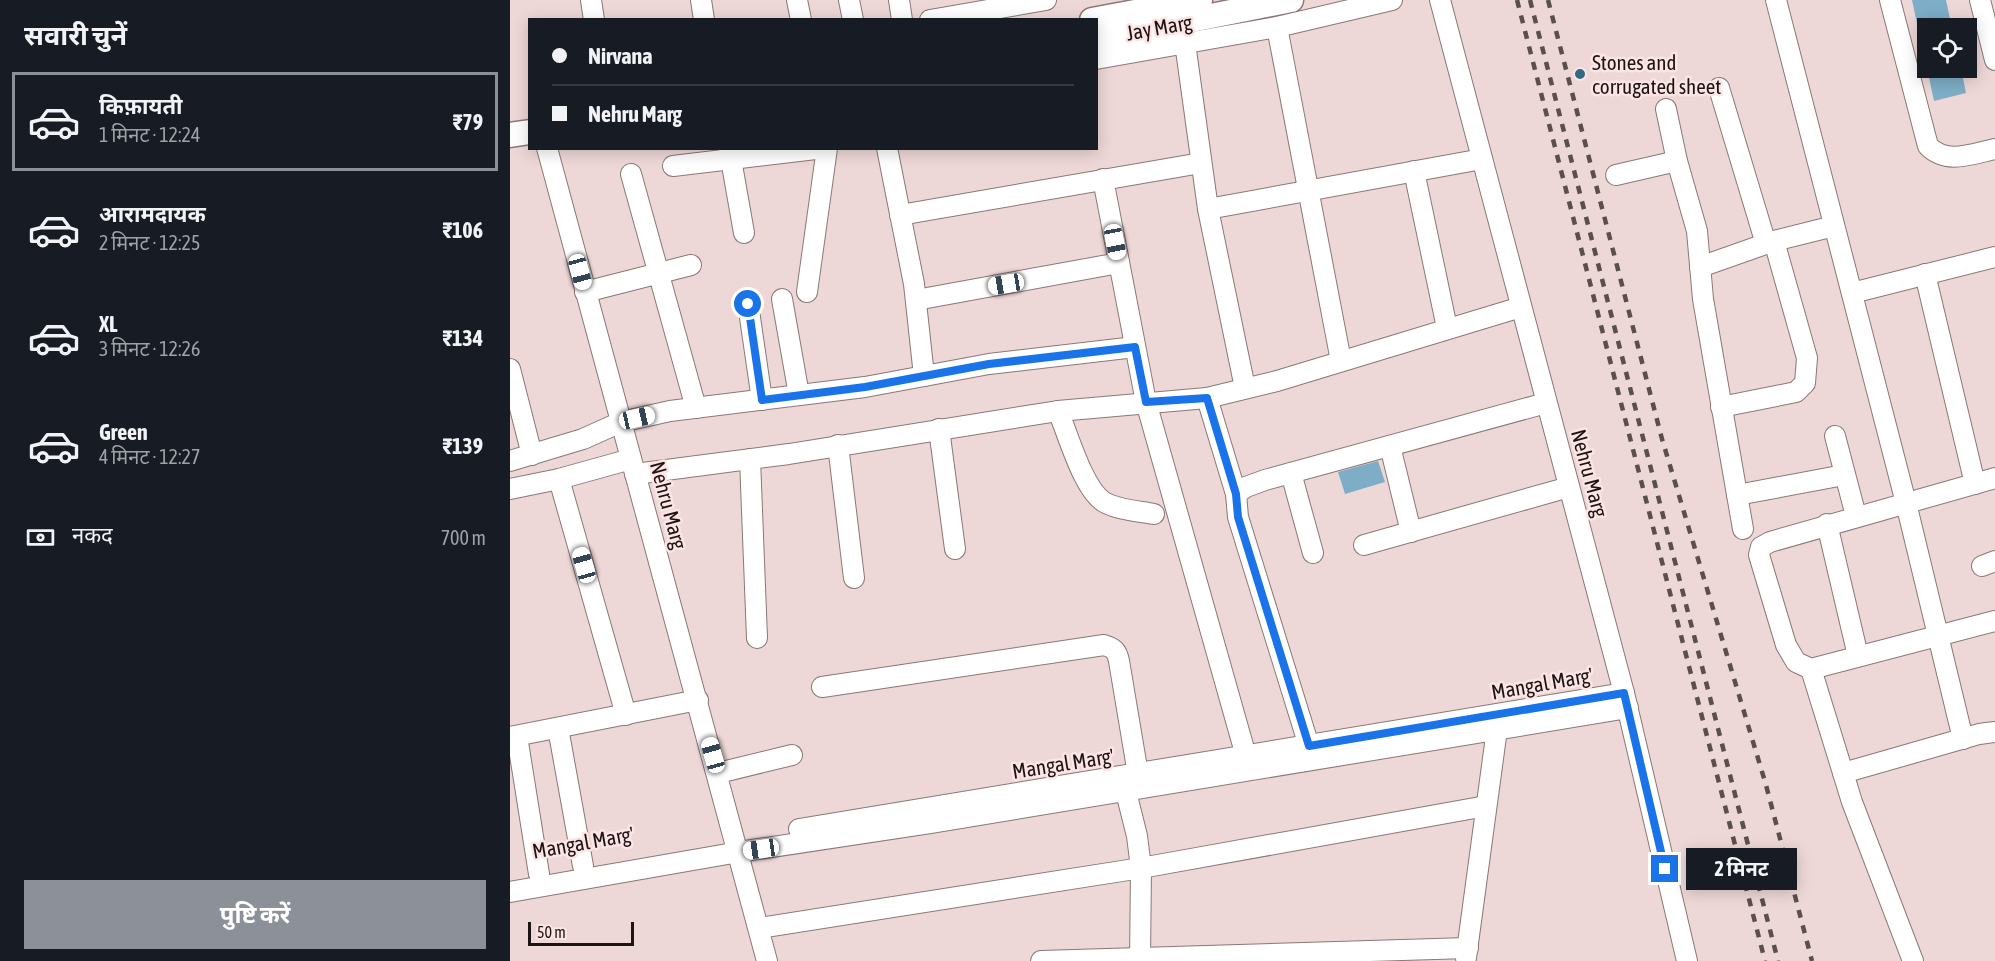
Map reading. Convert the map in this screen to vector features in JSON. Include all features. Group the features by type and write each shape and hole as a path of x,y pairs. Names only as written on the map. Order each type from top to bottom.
{"main road":[{"name":"Jay Marg","path":"1098,19 1200,0"},
{"name":"Jay Marg","path":"1098,39 1291,0"},
{"path":"510,122 528,119"},
{"path":"510,135 528,132"}],"street":[{"path":"591,0 594,18"},
{"path":"701,0 704,18"},
{"path":"797,0 801,18"},
{"path":"849,0 853,18"},
{"path":"899,0 902,18"},
{"path":"940,18 1010,4 1046,0"},
{"path":"1098,59 1277,27 1392,0"},
{"name":"Nehru Marg","path":"1440,0 1626,701 1687,961"},
{"path":"1776,0 1906,503 1936,636 1963,739"},
{"path":"1890,0 1928,146 1937,155 1948,158 1995,149"},
{"path":"1980,0 1995,60"},
{"path":"1277,27 1341,361"},
{"path":"1185,43 1208,209 1245,388"},
{"path":"1719,88 1807,358 1805,384 1796,392 1721,407"},
{"path":"1666,109 1677,161 1697,231 1700,267 1721,407 1743,529"},
{"name":"Nehru Marg","path":"548,150 738,845 767,961"},
{"path":"673,166 730,154 794,150"},
{"path":"807,292 826,150"},
{"path":"887,150 916,300 924,376"},
{"path":"730,154 744,233"},
{"path":"1208,209 1482,159"},
{"path":"1616,175 1677,161"},
{"path":"900,215 1202,163"},
{"path":"1414,171 1447,328"},
{"path":"631,174 696,408"},
{"path":"1103,179 1146,402 1246,756"},
{"path":"1700,267 1770,243 1834,226"},
{"path":"1852,293 1995,257"},
{"path":"916,300 1119,263"},
{"path":"585,292 691,265"},
{"path":"1925,274 1975,484"},
{"path":"782,299 799,395"},
{"path":"748,304 762,400"},
{"path":"510,489 633,467 750,459 1058,411 1207,398 1521,307"},
{"path":"510,461 583,439 621,422 696,408 865,387 989,364 1135,347"},
{"path":"510,369 532,455"},
{"path":"1207,398 1236,494 1238,517 1309,746"},
{"path":"1236,494 1245,487 1291,473 1546,403"},
{"path":"1058,411 1083,472 1099,498 1115,506 1154,514"},
{"path":"939,429 955,549"},
{"path":"1834,436 1856,516"},
{"path":"838,445 854,578"},
{"path":"1390,446 1411,532"},
{"path":"750,459 757,638"},
{"path":"1291,473 1313,553"},
{"path":"1737,495 1844,475"},
{"path":"1995,478 1770,542 1761,547 1759,555 1786,645 1796,662 1811,669 1995,621"},
{"path":"559,479 626,715"},
{"path":"1364,545 1569,487"},
{"path":"1827,524 1858,657"},
{"path":"822,687 1104,645 1112,647 1117,652 1119,661 1141,868 1140,959"},
{"path":"1811,669 1843,773 1913,961"},
{"path":"538,874 513,737 698,700"},
{"path":"1131,783 1497,729 1626,701"},
{"name":"Mangal Marg'","path":"510,879 1131,783 1246,756 1626,701"},
{"path":"558,728 583,866"},
{"path":"1041,961 1467,954 1497,729"},
{"path":"1843,773 1995,732"},
{"path":"718,773 792,755"},
{"path":"760,928 1141,868 1486,807"},
{"path":"510,892 738,845"}],"building":[{"path":"1912,0 1946,0 1950,18 1917,18 1917,23"},
{"path":"1929,78 1963,78 1966,93 1934,101"},
{"path":"1378,461 1385,482 1345,494 1338,472"}],"railway":[{"path":"1517,0 1765,961"},
{"path":"1530,0 1778,961"},
{"path":"1548,0 1662,439 1766,785 1812,961"}],"place":[{"name":"Stones and corrugated sheet","path":"1580,74"}],"route":[{"path":"748,304 762,400 865,387 989,364 1135,347 1146,402 1207,398 1236,494 1235,505 1238,517 1309,746 1624,693 1665,869"}]}
